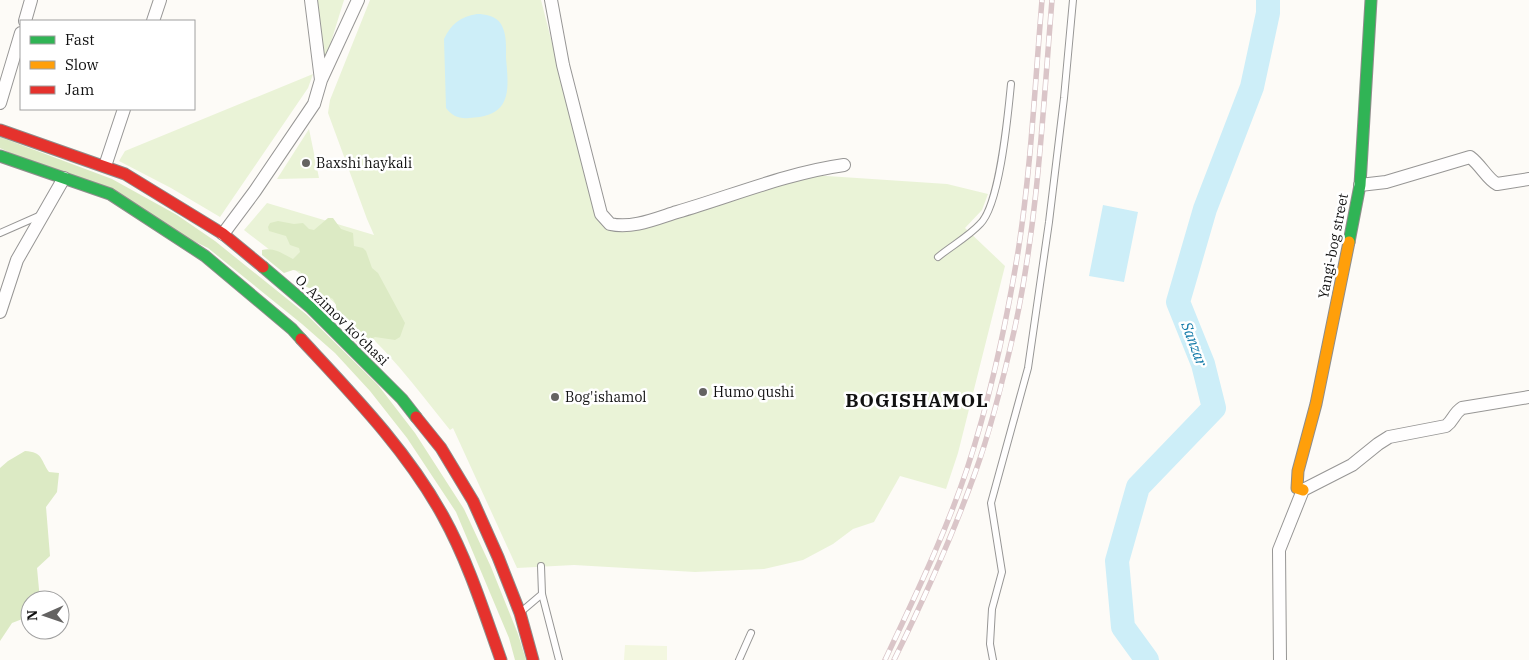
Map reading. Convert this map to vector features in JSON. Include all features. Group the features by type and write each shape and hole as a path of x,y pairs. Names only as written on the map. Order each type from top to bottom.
{"main road":[{"name":"Yangi-bog street","path":"1303,490 1298,488 1298,470 1320,386 1360,185 1371,0"},
{"name":"O. Azimov ko'chasi","path":"0,130 125,174 223,234 310,307 402,399 441,448 473,501 498,557 520,613 533,660"},
{"path":"0,156 110,194 204,256 292,329 377,422 411,466 443,516 473,582 500,660"}],"street":[{"path":"25,20 31,0"},
{"path":"153,20 160,0"},
{"path":"311,0 322,80"},
{"path":"223,234 255,191 314,104 322,80 358,0"},
{"path":"551,0 563,64 601,214 610,224 630,226 814,169 844,165"},
{"path":"0,103 20,36"},
{"path":"105,166 124,110"},
{"path":"1360,185 1386,182 1470,157 1482,168 1492,182 1497,184 1529,179"},
{"path":"0,279 16,260 64,178"},
{"path":"0,312 16,260"},
{"path":"1280,660 1279,550 1303,490 1352,466 1389,437 1446,426 1451,423 1455,412 1462,408 1529,397"}],"lane":[{"path":"993,660 990,644 992,609 1002,572 991,504 1028,368 1050,222 1073,0"},
{"path":"938,257 982,223 994,197 1007,125 1011,84"},
{"path":"0,233 42,214"},
{"path":"541,566 542,594 559,660"},
{"path":"520,613 542,594"},
{"path":"739,660 751,633"}],"green space":[{"path":"317,0 344,0 327,55 323,55"},
{"path":"370,0 541,0 597,219 612,230 631,230 812,175 947,184 988,194 982,210 965,228 1005,266 958,453 946,489 900,476 874,522 853,529 833,544 803,560 764,569 695,572 574,565 517,568 453,428 450,430 399,367 345,312 244,230 267,203 374,235 328,113 330,100"},
{"path":"313,74 308,88 220,217 171,188 119,161 125,151"},
{"path":"309,129 319,178 277,179"},
{"path":"0,137 112,179 177,215 215,241 307,315 378,385 415,433 464,509 491,567 518,634 526,660 515,660 509,638 456,512 407,438 370,391 335,353 208,248 0,148"},
{"path":"328,218 333,218 341,229 353,233 354,246 363,248 366,251 372,268 378,273 405,323 400,337 395,340 375,337 360,344 353,339 352,326 344,322 336,314 336,305 333,299 329,297 323,299 315,291 305,286 305,280 300,271 293,270 284,273 262,255 262,250 270,249 293,259 300,252 299,248 290,245 286,236 269,231 270,223 278,221 294,224 303,223 309,229 314,230"},
{"path":"25,451 31,452 38,455 49,472 59,473 57,492 46,507 50,556 37,568 39,590 20,590 20,620 12,623 0,641 0,468"},
{"path":"625,645 667,646 667,660 624,660"}],"water":[{"path":"477,14 493,17 499,21 503,28 506,41 507,91 505,100 493,113 462,118 453,115 446,108 444,39 457,22"},
{"path":"1103,205 1138,212 1124,282 1089,276"}],"waterway":[{"name":"Sanzar","path":"1147,660 1123,627 1117,561 1138,487 1214,408 1203,364 1178,302 1205,209 1252,87 1268,13 1268,0"}],"railway":[{"path":"885,660 949,518 967,469 997,362 1022,221 1042,0"},
{"path":"894,660 937,568 975,473 997,401 1015,327 1023,287 1034,205 1052,0"}],"traffic: fast":[{"path":"1349,242 1360,185 1371,0"},
{"path":"0,156 110,194 205,256 292,329 301,339"},
{"path":"263,267 310,307 402,399 416,417"}],"traffic: slow":[{"path":"1303,490 1297,488 1298,471 1316,404 1349,242"}],"traffic: jam":[{"path":"0,130 125,174 223,234 263,267"},
{"path":"301,339 377,423 428,491 460,551 501,660"},
{"path":"416,417 441,448 473,501 520,613 533,660"}],"place":[{"name":"Baxshi haykali","path":"306,163"},
{"name":"Humo qushi","path":"703,392"},
{"name":"Bog'ishamol","path":"555,397"}],"district":[{"name":"BOGISHAMOL","path":"917,400"}]}
